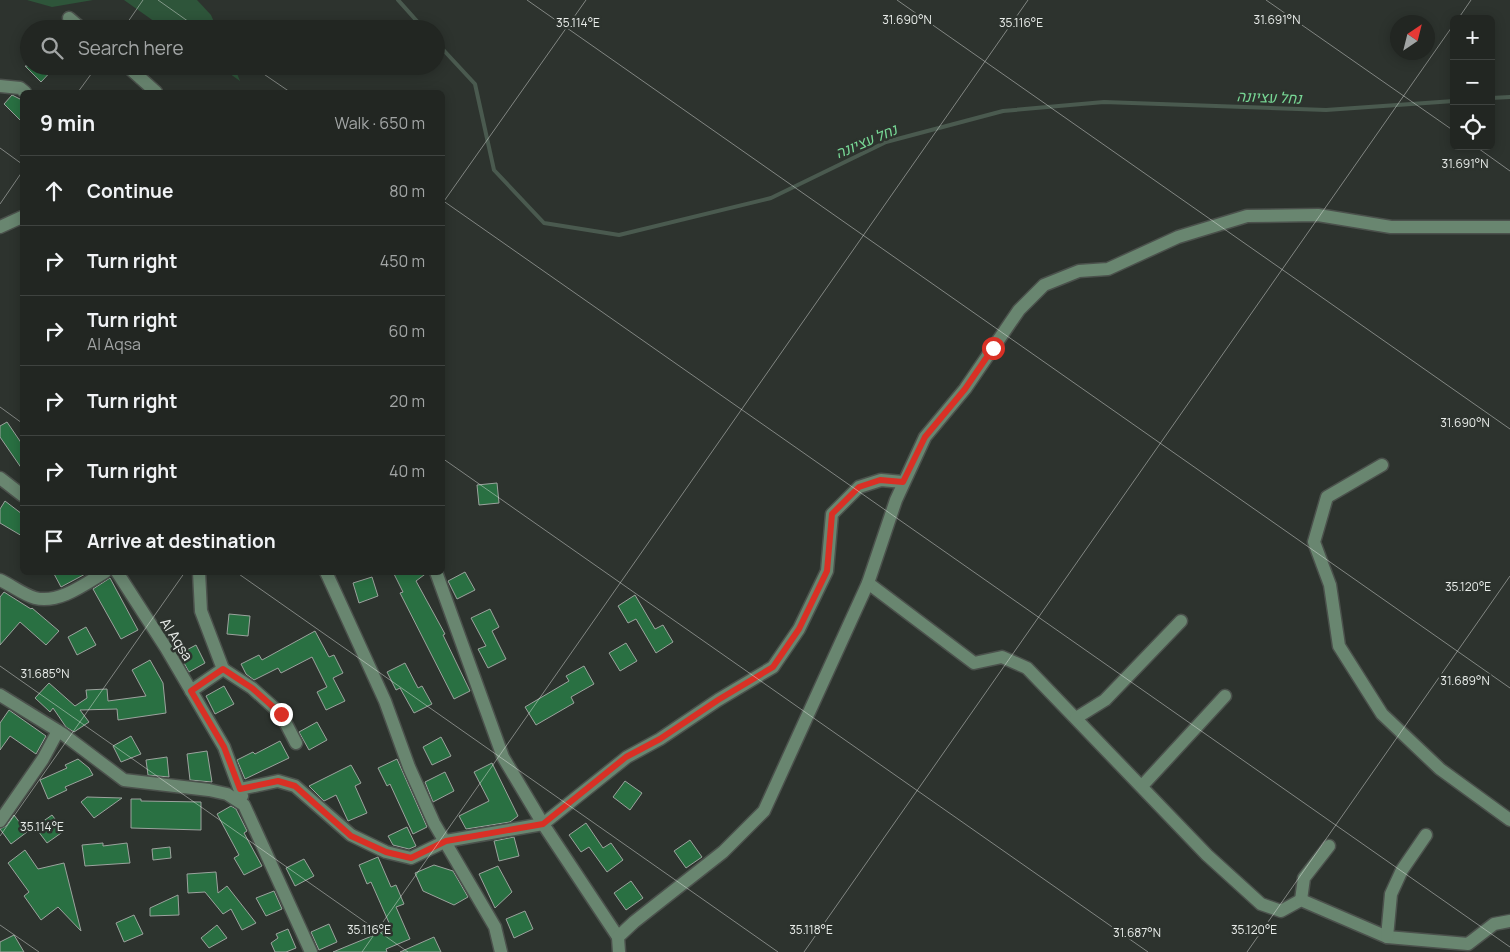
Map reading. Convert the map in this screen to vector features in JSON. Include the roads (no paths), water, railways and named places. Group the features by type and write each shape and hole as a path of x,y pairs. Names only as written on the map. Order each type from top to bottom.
{"street":[{"path":"137,75 154,90"},
{"path":"0,86 23,90"},
{"path":"618,937 634,922 723,852 764,811 868,583 881,540 903,482 925,437 965,389 1019,310 1044,285 1079,271 1108,269 1178,237 1247,216 1318,215 1390,227 1510,227"},
{"path":"0,227 20,218"},
{"path":"1382,465 1326,497 1314,542 1330,585 1338,646 1382,714 1440,768 1510,820"},
{"path":"0,478 20,493"},
{"path":"240,789 278,781 295,786 351,836 386,852 411,858 446,841 543,824 626,757 660,739 718,700 773,667 799,629 827,571 832,514 859,487 880,480 903,482"},
{"path":"0,580 35,598 45,598 73,591 100,575"},
{"name":"Al Aqsa","path":"119,575 224,747 244,805 311,952"},
{"path":"199,575 201,611 223,669 252,688 281,714 296,743"},
{"path":"327,575 385,701 409,768 434,823 495,927 501,952"},
{"path":"437,575 503,757 543,824 618,937 619,952"},
{"path":"868,583 974,663 1002,657 1027,668 1207,855 1261,904 1280,911 1301,900"},
{"path":"1076,718 1105,700 1181,621"},
{"path":"191,691 223,669"},
{"path":"0,695 58,731 124,780 209,790 227,794 244,805"},
{"path":"1142,786 1224,696"},
{"path":"0,822 43,759 58,731"},
{"path":"1387,937 1391,894 1402,870 1426,835"},
{"path":"1301,900 1304,878 1329,846"},
{"path":"1301,900 1387,937 1468,944 1494,924 1510,921"}],"waterway":[{"name":"נחל עציונה","path":"398,0 416,20"},
{"name":"נחל עציונה","path":"445,52 475,84 494,170 544,223 619,235 771,198 886,142 1003,111 1104,102 1326,110 1450,101"},
{"name":"נחל עציונה","path":"1495,98 1510,97"}]}
